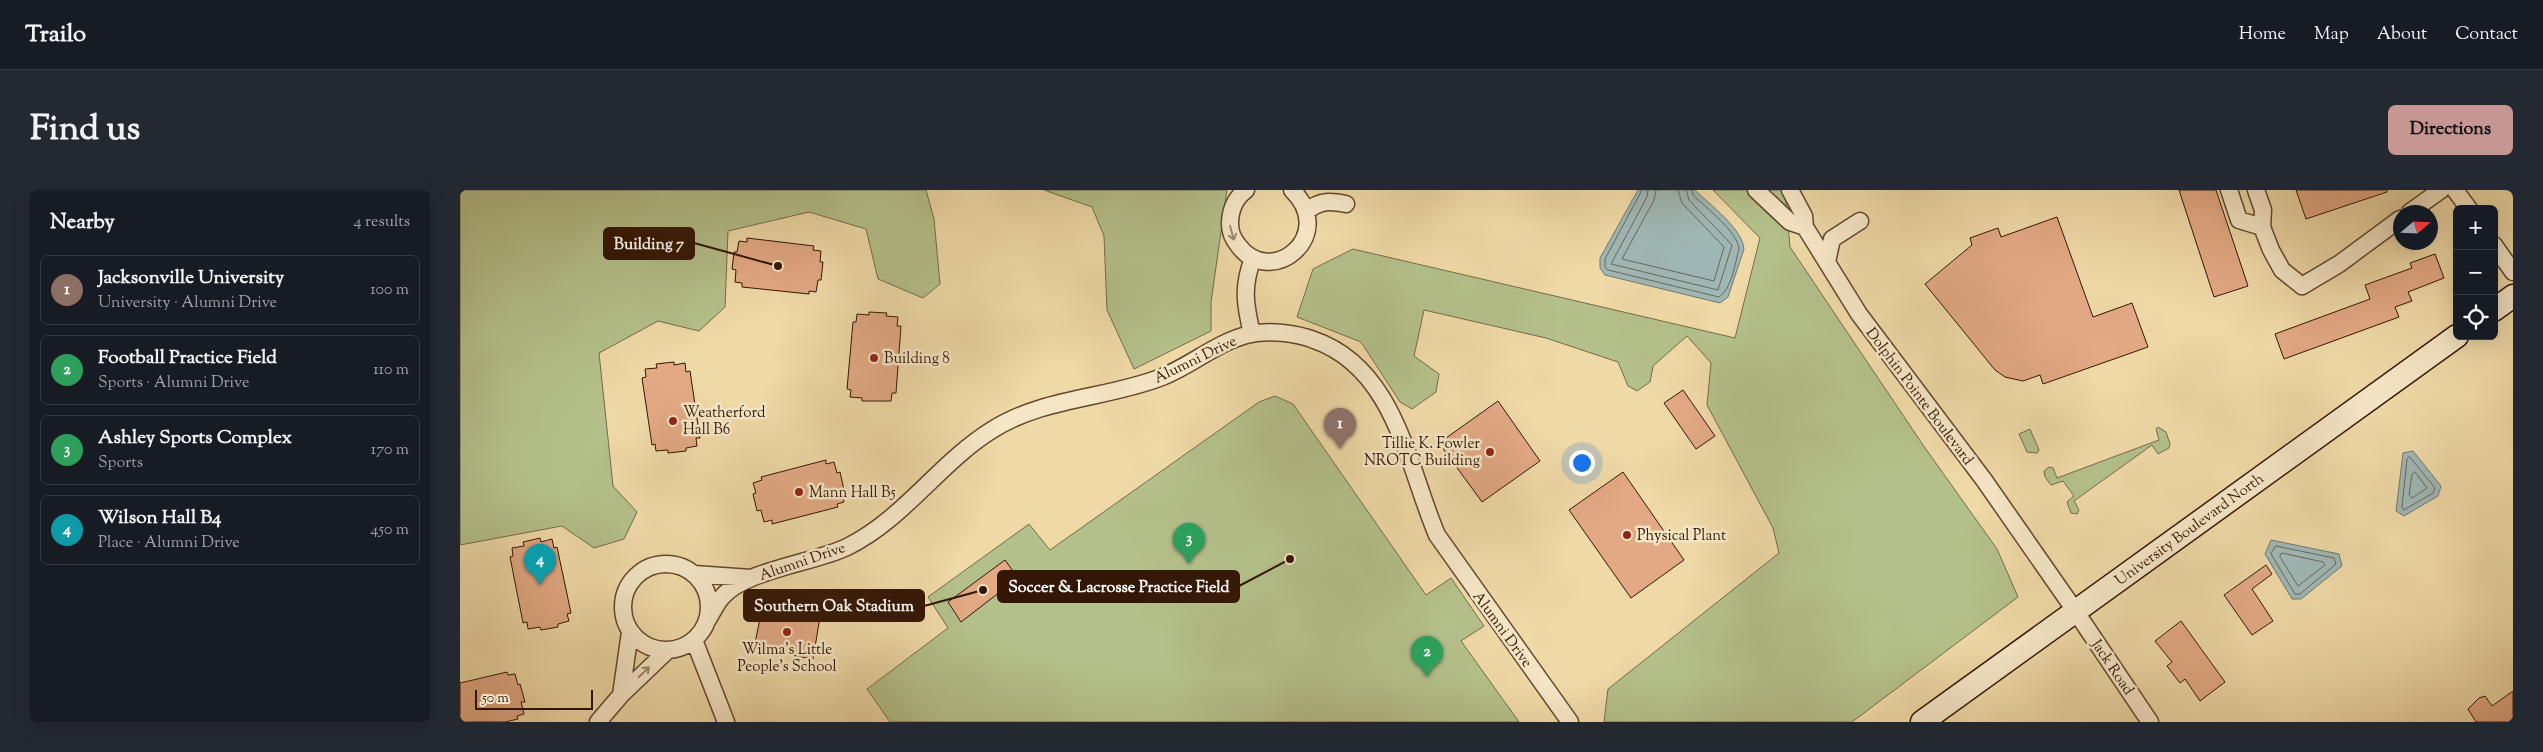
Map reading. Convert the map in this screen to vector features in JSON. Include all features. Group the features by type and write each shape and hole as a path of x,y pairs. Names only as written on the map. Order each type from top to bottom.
{"main road":[{"path":"2498,307 2513,296"},
{"name":"University Boulevard North","path":"1922,722 2453,339"}],"street":[{"path":"1246,190 1235,202 1230,214 1230,228 1234,240 1242,251 1253,258 1265,262 1278,261 1295,252 1306,236 1309,224 1307,211 1302,199 1292,190"},
{"path":"1756,190 1790,222 1805,227"},
{"name":"Dolphin Pointe Boulevard","path":"1790,190 1804,216 1805,227 1859,314 1984,480 2076,612"},
{"path":"2229,190 2239,220 2262,227"},
{"path":"2256,190 2263,210 2262,227 2271,250 2282,270 2302,286 2339,264 2393,224"},
{"path":"2420,205 2441,190"},
{"path":"2456,190 2466,205"},
{"path":"1307,211 1314,205 1326,201 1346,204"},
{"path":"1827,262 1832,239 1860,221"},
{"path":"2498,250 2513,272"},
{"path":"1252,334 1244,295 1246,276 1253,258"},
{"name":"Alumni Drive","path":"707,621 724,596 751,578 846,547 871,533 910,503 953,461 994,429 1043,407 1126,389 1163,377 1228,341 1252,334 1296,335 1333,348 1366,376 1401,434 1425,507 1437,535 1570,722"},
{"path":"668,563 682,566 694,574 708,596 709,609 707,621 694,640 681,648 667,651 653,649 641,643 630,632 624,619 622,605 625,592 632,580 642,570 655,564 668,563"},
{"name":"Alumni Drive","path":"694,574 751,578"},
{"name":"Jack Road","path":"2076,612 2150,722"},
{"path":"621,694 630,632"},
{"path":"694,640 726,722"},
{"path":"598,722 621,694 667,651"}],"green space":[{"path":"460,190 926,190 934,219 940,284 923,298 878,279 866,229 809,212 728,231 725,307 699,331 658,321 599,353 613,486 637,512 624,539 594,548 562,526 460,545"},
{"path":"1044,190 1227,190 1211,302 1211,331 1134,369 1107,310 1104,236 1092,207"},
{"path":"1713,190 1785,190 1790,247 1923,445 1997,549 2018,597 1852,722 1604,722 1608,689 1779,553 1773,528 1707,405 1711,363 1687,336 1653,366 1650,382 1637,391 1628,386 1618,362 1546,338 1424,310 1414,356 1439,374 1436,392 1412,409 1400,402 1361,342 1297,317 1313,269 1353,249 1735,338 1760,238"},
{"path":"1275,396 1293,404 1426,595 1451,578 1484,626 1461,641 1519,722 890,722 867,689 948,628 928,597 1029,524 1050,550 1259,402"},
{"path":"2158,427 2166,432 2170,444 2169,448 2158,454 2152,445 2074,501 2079,510 2077,514 2071,513 2067,502 2074,496 2063,481 2051,485 2045,477 2044,471 2049,467 2053,468 2057,478 2159,440 2156,429"},
{"path":"2030,429 2039,450 2037,453 2027,452 2019,434"}],"water":[{"path":"1638,190 1695,190 1732,225 1742,241 1744,249 1728,297 1720,303 1605,275 1600,268 1600,258"},
{"path":"2413,451 2441,486 2438,496 2404,516 2396,511 2403,453"},
{"path":"2271,540 2339,554 2342,566 2301,599 2292,599 2265,554"}],"building":[{"path":"2179,190 2216,190 2248,286 2214,297"},
{"path":"2296,190 2387,190 2387,192 2306,219"},
{"path":"2057,217 2093,317 2132,303 2148,347 2043,384 2040,375 2023,381 2005,377 1995,370 1925,284 1972,245 1970,238 1998,228 2001,237"},
{"path":"747,238 814,246 813,250 821,251 820,262 823,262 821,280 818,280 816,292 809,291 809,294 742,287 742,283 735,282 736,270 732,269 734,252 737,252 739,241 747,242"},
{"path":"2435,254 2444,278 2408,292 2412,301 2395,307 2399,317 2284,359 2275,334 2370,299 2365,285 2412,268 2410,263"},
{"name":"Building 8","path":"869,312 887,313 886,316 898,317 897,326 901,326 896,393 892,393 891,401 862,401 862,398 850,397 851,390 847,389 853,322 856,322 857,314 869,315"},
{"name":"Weatherford Hall B6","path":"674,362 674,365 685,363 686,372 690,371 700,438 696,438 697,446 686,448 686,451 668,453 668,450 656,451 655,444 652,445 642,378 646,377 645,369 657,368 656,364"},
{"path":"1683,390 1715,436 1696,449 1664,403"},
{"name":"Tillie K. Fowler NROTC Building","path":"1498,401 1540,461 1482,502 1439,443"},
{"name":"Mann Hall B5","path":"826,460 826,464 834,462 837,473 840,472 844,490 841,491 844,502 837,504 838,507 772,524 772,520 764,522 761,510 757,511 753,494 756,493 753,483 762,480 761,477"},
{"name":"Physical Plant","path":"1623,472 1684,560 1631,598 1569,510"},
{"path":"540,538 541,542 552,539 554,548 557,547 571,613 567,614 569,621 558,624 558,627 541,630 540,627 528,629 527,622 523,623 510,557 513,556 512,548 524,546 523,542"},
{"path":"1005,560 1018,578 961,622 948,602"},
{"path":"2266,565 2272,574 2252,589 2273,621 2252,635 2224,595"},
{"name":"Wilma's Little People's School","path":"762,609 820,617 813,659 754,648"},
{"path":"2181,621 2225,682 2200,701 2185,679 2180,683 2167,666 2172,662 2155,641"},
{"path":"507,672 508,675 515,674 518,685 520,684 525,702 521,702 524,714 517,716 518,719 505,722 460,722 460,683"},
{"path":"2513,691 2513,722 2476,722 2468,709 2479,698 2485,696 2492,706"}],"place":[{"name":"Building 7","path":"778,266"},
{"name":"Building 8","path":"874,358"},
{"name":"Weatherford Hall B6","path":"673,421"},
{"name":"Jacksonville University","path":"1340,449"},
{"name":"Tillie K. Fowler NROTC Building","path":"1490,452"},
{"name":"Mann Hall B5","path":"799,492"},
{"name":"Physical Plant","path":"1627,535"},
{"name":"Soccer & Lacrosse Practice Field","path":"1290,559"},
{"name":"Ashley Sports Complex","path":"1189,564"},
{"name":"Wilson Hall B4","path":"540,585"},
{"name":"Southern Oak Stadium","path":"983,590"},
{"name":"Wilma's Little People's School","path":"787,632"},
{"name":"Football Practice Field","path":"1427,677"}]}
